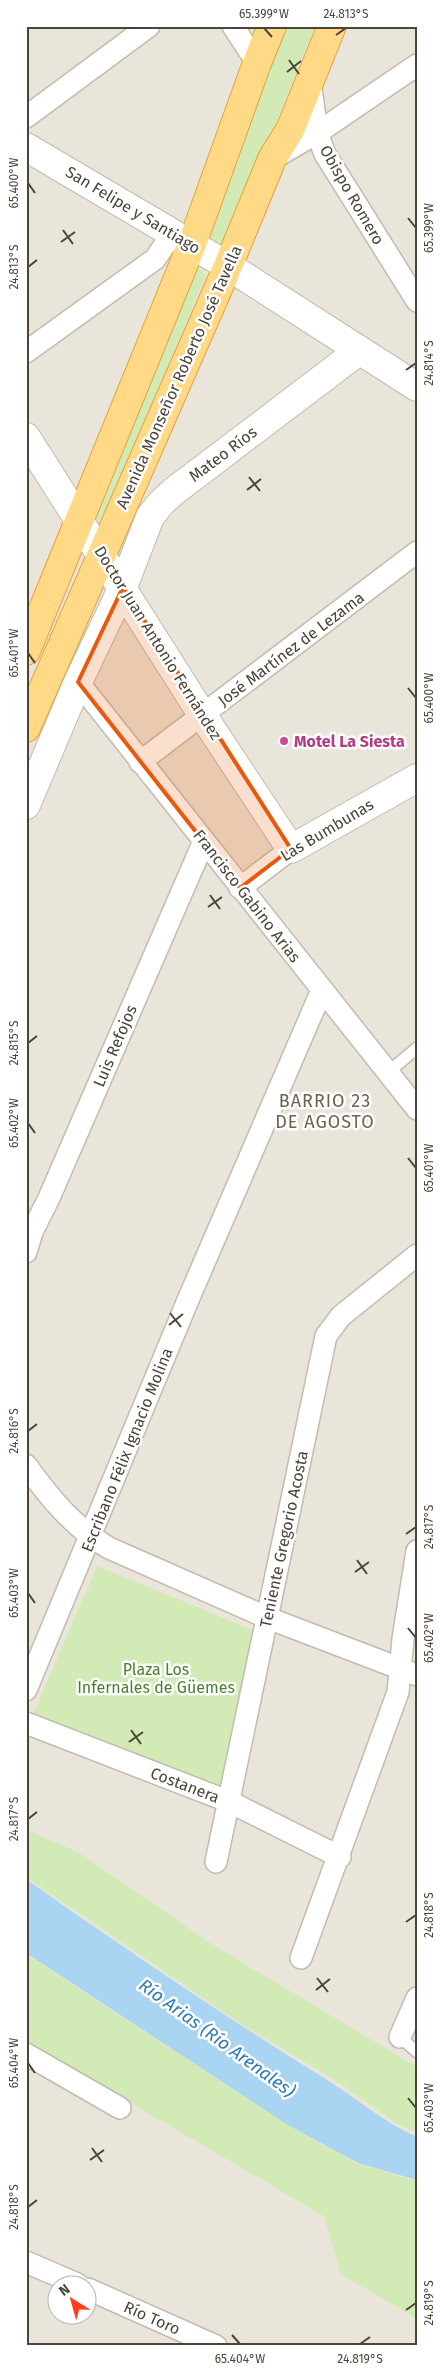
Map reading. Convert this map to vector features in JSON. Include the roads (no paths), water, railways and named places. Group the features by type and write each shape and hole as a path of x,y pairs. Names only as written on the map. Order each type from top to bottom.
{"highway":[{"name":"Avenida Monseñor Roberto José Tavella","path":"26,651 79,520 182,239 272,26"},
{"name":"Avenida Monseñor Roberto José Tavella","path":"26,728 228,266 272,159 290,130 332,26"}],"street":[{"path":"26,117 149,26"},
{"path":"233,26 257,63"},
{"path":"272,159 318,133 417,65"},
{"name":"Obispo Romero","path":"310,80 318,133 332,168 417,301"},
{"name":"San Felipe y Santiago","path":"26,147 228,266 417,387"},
{"path":"26,352 182,239"},
{"name":"Mateo Ríos","path":"26,805 78,682 123,587 150,517 160,503 360,350"},
{"name":"Doctor Juan Antonio Fernández","path":"26,437 123,587 203,716 291,849"},
{"path":"26,615 79,520"},
{"name":"José Martínez de Lezama","path":"140,762 417,552"},
{"name":"Francisco Gabino Arias","path":"78,682 417,1109"},
{"name":"Las Bumbunas","path":"240,888 291,849 417,778"},
{"name":"Luis Refojos","path":"26,1252 32,1232 49,1198 204,841"},
{"name":"Escribano Félix Ignacio Molina","path":"26,1690 91,1538 188,1300 322,990"},
{"name":"Teniente Gregorio Acosta","path":"216,1862 326,1336 341,1316 417,1254"},
{"path":"26,1465 59,1507 91,1538 108,1548 268,1618 409,1672"},
{"path":"301,1958 340,1857 398,1692 409,1672 403,1639 417,1550"},
{"name":"Costanera","path":"26,1723 230,1802 340,1857"},
{"path":"400,2037 417,1998"},
{"path":"26,2054 120,2108"},
{"path":"26,2262 54,2274"},
{"name":"Río Toro","path":"98,2293 216,2346"}],"lane":[{"path":"387,1073 417,1048"},
{"path":"400,2037 417,2052"}],"water":[{"name":"Río Arias (Río Arenales)","path":"26,1879 211,2006 336,2085 381,2117 417,2137 417,2180 358,2163 288,2125 26,1953"}],"place":[{"name":"Motel La Siesta","path":"284,741"}],"district":[{"name":"BARRIO 23 DE AGOSTO","path":"325,1111"}],"park label":[{"name":"Plaza Los Infernales de Güemes","path":"156,1678"}]}
